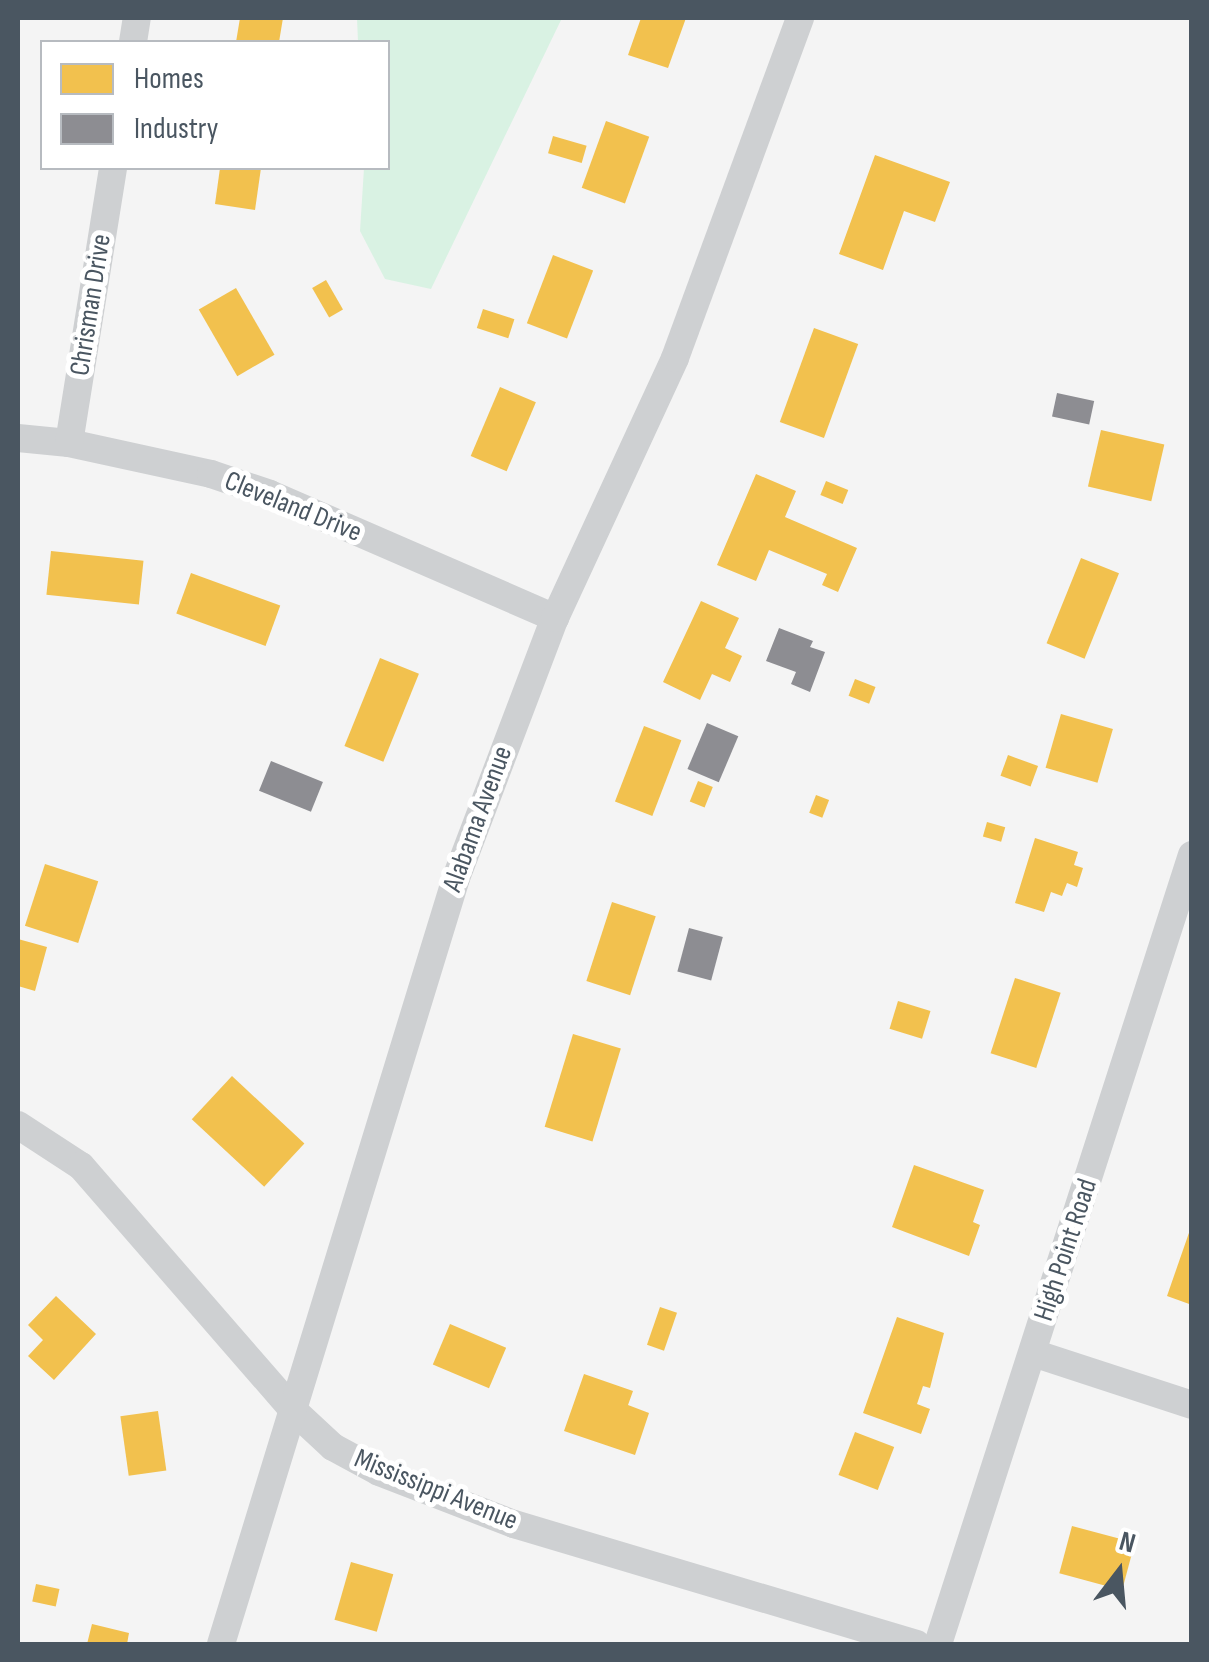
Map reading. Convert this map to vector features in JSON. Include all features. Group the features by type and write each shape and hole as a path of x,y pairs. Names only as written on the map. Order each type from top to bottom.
{"street":[{"name":"Alabama Avenue","path":"221,1644 456,878 555,618 675,358 800,18"},
{"name":"Chrisman Drive","path":"69,443 113,170"},
{"name":"Cleveland Drive","path":"18,438 149,458 270,494 555,618"},
{"name":"High Point Road","path":"938,1644 1192,855"},
{"name":"Mississippi Avenue","path":"18,1126 81,1166 293,1410 333,1447 380,1472 498,1518 916,1644"},
{"path":"1034,1353 1192,1404"}],"green space":[{"path":"357,18 562,18 431,289 385,279 360,231 364,170 390,170 390,40 358,40"}],"building: Homes":[{"path":"240,18 283,18 279,40 236,40"},
{"path":"641,18 686,18 668,68 628,55"},
{"path":"606,121 649,137 625,203 582,188"},
{"path":"553,136 587,146 582,163 548,153"},
{"path":"875,155 950,182 935,222 904,211 883,270 839,254"},
{"path":"220,170 261,170 255,210 215,204"},
{"path":"553,255 593,270 567,339 527,323"},
{"path":"326,280 343,309 329,317 312,288"},
{"path":"236,288 274,355 237,376 199,310"},
{"path":"483,309 514,319 508,338 477,328"},
{"path":"814,328 858,344 824,438 780,422"},
{"path":"500,387 536,402 507,471 471,456"},
{"path":"1101,430 1164,445 1151,501 1088,487"},
{"path":"756,474 796,491 785,517 857,548 838,592 822,585 827,574 769,550 756,581 717,565"},
{"path":"826,481 848,490 843,504 820,495"},
{"path":"51,551 143,561 139,604 46,595"},
{"path":"1081,558 1119,573 1085,659 1047,643"},
{"path":"191,573 280,605 266,646 176,613"},
{"path":"701,601 739,618 725,648 742,656 730,682 712,674 700,700 663,682"},
{"path":"380,658 419,674 383,762 344,746"},
{"path":"855,679 876,687 869,704 849,696"},
{"path":"1061,714 1113,729 1097,783 1046,768"},
{"path":"644,726 681,740 652,816 615,802"},
{"path":"1008,755 1038,766 1031,787 1000,776"},
{"path":"698,781 713,787 705,807 690,801"},
{"path":"816,795 829,800 822,818 809,813"},
{"path":"987,822 1005,827 1001,842 983,836"},
{"path":"1035,838 1078,852 1074,865 1083,868 1077,887 1067,883 1062,896 1051,892 1044,912 1015,903"},
{"path":"45,864 98,881 78,943 25,926"},
{"path":"612,902 656,916 630,995 586,981"},
{"path":"18,939 47,947 35,991 18,986"},
{"path":"1015,978 1061,993 1036,1068 991,1053"},
{"path":"898,1001 931,1011 922,1039 890,1029"},
{"path":"573,1034 621,1049 592,1141 545,1127"},
{"path":"232,1076 304,1144 264,1187 192,1119"},
{"path":"914,1165 984,1190 973,1222 980,1225 969,1256 892,1227"},
{"path":"1192,1227 1192,1305 1167,1296"},
{"path":"56,1296 96,1334 54,1380 28,1356 43,1340 28,1325"},
{"path":"660,1307 677,1313 664,1351 647,1345"},
{"path":"897,1317 944,1333 930,1388 923,1386 917,1404 930,1409 921,1434 863,1413"},
{"path":"450,1324 506,1348 489,1388 433,1365"},
{"path":"584,1374 633,1391 628,1405 649,1413 635,1455 564,1431"},
{"path":"158,1411 166,1470 129,1476 120,1416"},
{"path":"855,1432 894,1447 878,1490 839,1475"},
{"path":"1072,1526 1135,1543 1122,1590 1059,1573"},
{"path":"351,1562 393,1574 377,1632 334,1620"},
{"path":"36,1584 59,1589 56,1607 32,1602"},
{"path":"92,1624 129,1633 127,1644 87,1644"}],"building: Industry":[{"path":"1057,393 1094,401 1089,424 1052,416"},
{"path":"779,628 813,641 810,647 825,652 810,692 791,684 796,672 766,661"},
{"path":"707,723 738,736 719,782 687,769"},
{"path":"271,761 323,782 311,812 259,791"},
{"path":"689,928 723,937 711,981 677,971"}]}
